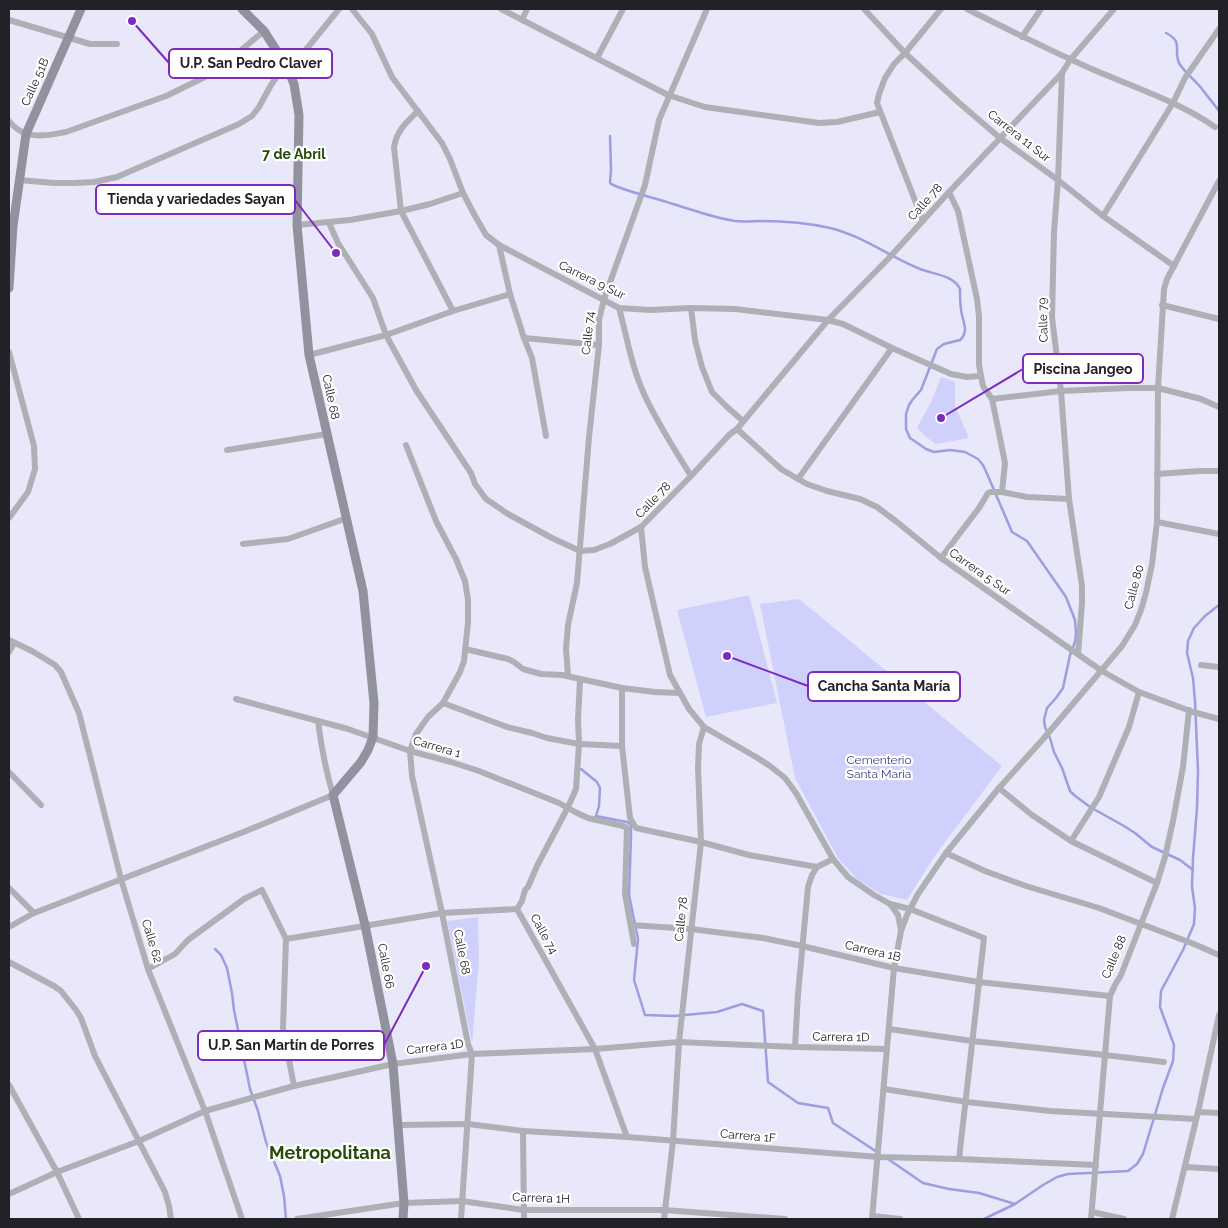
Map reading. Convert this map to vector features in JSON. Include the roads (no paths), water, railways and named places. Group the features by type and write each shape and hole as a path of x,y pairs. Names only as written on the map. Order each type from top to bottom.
{"street":[{"name":"Calle 51B","path":"9,288 11,225 26,134 81,9"},
{"name":"Calle 68","path":"242,9 264,31 287,67 294,84 298,109 296,225 309,355 362,591 374,703 372,737 368,750 361,762 333,795"},
{"path":"19,180 54,183 94,182 117,177 239,124 252,116 278,75 300,57 339,9"},
{"name":"Carrera 9 Sur","path":"352,9 372,34 392,77 442,143 463,193 486,234 499,245 619,308 650,310 691,308 735,309 828,320 843,324 951,374 980,376"},
{"path":"501,9 668,95 705,107 819,123 838,122 880,112"},
{"path":"522,20 527,9"},
{"path":"597,58 624,9"},
{"name":"Calle 74","path":"568,676 566,649 568,625 577,583 599,345 599,320 604,299 642,194 659,120 668,95 707,9"},
{"name":"Carrera 11 Sur","path":"864,9 905,53 1000,138 1058,180 1103,216 1174,266"},
{"path":"923,220 877,104 878,94 894,64 941,9"},
{"path":"966,9 1070,60 1173,103 1215,127"},
{"path":"1022,37 1041,9"},
{"name":"Calle 78","path":"664,1219 701,842 699,744 704,727 688,709 670,675 645,567 641,527 728,435 737,429 828,320 895,252 1062,73 1070,60 1114,9"},
{"path":"9,20 90,44 117,44"},
{"path":"1103,216 1173,103 1185,78 1219,28"},
{"path":"9,121 26,134 44,135 66,132 166,96 204,77 222,66 264,31"},
{"name":"Calle 79","path":"1062,73 1052,317 1061,391 1069,498 1082,586 1078,654"},
{"path":"418,111 401,129 394,147 401,211 454,311"},
{"name":"Calle 80","path":"873,1218 894,968 901,931 918,894 946,853 999,788 1122,646 1135,625 1146,593 1157,522 1158,388 1164,289 1219,180"},
{"path":"949,192 958,211 977,299 980,376 983,386 992,399 1005,463 997,492"},
{"path":"296,225 329,223 401,211 463,193"},
{"path":"329,223 338,243 373,298 386,335 416,390 486,499 508,514 580,551 594,550 610,544 641,527"},
{"path":"499,245 510,294 532,358 546,436"},
{"path":"309,355 386,335 510,294"},
{"path":"1162,305 1219,319"},
{"path":"619,308 633,364 644,396 691,476"},
{"path":"691,308 697,349 712,392 743,421"},
{"path":"524,338 599,345"},
{"path":"798,479 892,348"},
{"path":"9,352 34,446 35,469 28,492 9,518"},
{"path":"992,399 1061,391 1158,388 1202,399 1219,407"},
{"name":"Carrera 5 Sur","path":"737,429 781,469 798,479 807,484 860,499 877,507 941,558 1102,670 1140,692 1202,715 1219,719"},
{"path":"227,450 327,434"},
{"name":"Calle 68","path":"406,445 436,521 456,559 465,582 468,600 464,661 460,672 443,703 428,717 416,734 410,751 412,776 468,1044 472,1054 461,1219"},
{"path":"1156,474 1219,471"},
{"path":"941,558 988,493 997,492 1027,497 1069,498"},
{"path":"243,544 288,539 347,518"},
{"path":"1157,522 1219,534"},
{"path":"9,652 12,642"},
{"name":"Calle 62","path":"12,642 55,665 61,672 79,712 121,879 148,969 205,1111 242,1219"},
{"path":"465,649 508,659 523,669 531,671 568,676 622,688 679,693"},
{"path":"1201,665 1219,667"},
{"name":"Calle 74","path":"580,680 576,789 517,909 595,1049 627,1137"},
{"path":"622,688 622,746 630,818 636,828 749,855 817,868"},
{"path":"1071,841 1099,797 1129,727 1140,692"},
{"name":"Carrera 1","path":"236,699 348,729 410,751 479,771 568,807 588,818 620,824 627,828 625,894 634,925"},
{"path":"443,703 507,727 547,738 579,744 622,746"},
{"name":"Calle 88","path":"1091,1216 1110,996 1121,975 1157,883 1166,854 1183,767 1191,711"},
{"name":"Calle 66","path":"318,721 326,766 365,925 393,1064 399,1125 404,1203 403,1219"},
{"path":"704,727 763,762 785,778 796,793 833,859 848,877 874,896 890,904 910,909 984,938 959,1159"},
{"path":"9,772 41,805"},
{"path":"999,788 1032,815 1071,841 1157,883"},
{"path":"9,927 34,913 246,831 333,795"},
{"path":"946,853 1026,886 1099,908 1219,955"},
{"path":"795,1048 808,887 812,875 817,868 833,859"},
{"path":"9,888 34,913"},
{"path":"148,969 175,954 188,940 244,899 262,890 286,939 283,1028 294,1086"},
{"path":"890,904 898,915 901,931"},
{"path":"286,939 442,913 517,909"},
{"path":"634,925 634,944"},
{"name":"Carrera 1B","path":"634,925 691,929 763,938 894,968 979,982 1110,996"},
{"path":"9,962 61,991 76,1010 81,1018 95,1056 165,1192 171,1219"},
{"path":"1172,1219 1218,1029 1219,1015"},
{"path":"889,1029 972,1041 1164,1062"},
{"name":"Carrera 1D","path":"9,1194 57,1172 139,1141 205,1111 294,1086 393,1064 472,1054 595,1049 680,1042 795,1048 887,1049"},
{"path":"9,1085 57,1172 79,1219"},
{"path":"884,1089 966,1102 1050,1111 1166,1118 1219,1113"},
{"name":"Carrera 1F","path":"399,1125 468,1124 523,1131 627,1137 878,1157 959,1159 1096,1170"},
{"path":"523,1131 524,1219"},
{"path":"1185,1167 1219,1169"},
{"name":"Carrera 1H","path":"297,1219 404,1203 462,1201 523,1210 664,1210 785,1219"},
{"path":"1091,1216 1124,1219"},
{"path":"873,1218 900,1219"}],"waterway":[{"path":"1166,33 1175,40 1177,58 1181,67 1219,111"},
{"path":"610,136 610,182 618,187 727,220 788,222 830,228 854,236 909,264 948,278 957,284 960,289 960,304 965,333 960,340 944,344 937,349 921,390 909,405 906,414 906,429 910,438 926,449 934,452 950,450 965,452 978,459 983,465 1012,532 1027,541 1066,597 1075,620 1075,642 1070,655 1063,688 1047,708 1044,720 1054,752 1070,791 1090,807 1135,833 1152,847 1180,860 1193,870"},
{"path":"984,1219 1015,1204 1057,1177 1068,1174 1128,1171 1137,1164 1143,1154 1173,1061 1174,1045 1160,1007 1161,991 1183,950 1194,924 1195,908 1192,887 1198,770 1195,701 1193,678 1187,653 1188,641 1194,628 1219,605"},
{"path":"581,769 597,782 600,788 599,806 596,816 627,822 631,825 629,895 638,939 634,980 645,1015 674,1016 717,1012 742,1004 763,1011 768,1082 798,1103 828,1108 833,1123 877,1152"},
{"path":"215,949 221,955 227,968 250,1089 266,1142 280,1176 286,1219"},
{"path":"888,1159 923,1183 979,1193 1015,1204"}],"place":[{"name":"U.P. San Pedro Claver","path":"132,21"},
{"name":"Tienda y variedades Sayan","path":"336,253"},
{"name":"Piscina Jangeo","path":"941,418"},
{"name":"Cancha Santa María","path":"727,656"},
{"name":"U.P. San Martín de Porres","path":"426,966"}],"district":[{"name":"7 de Abril","path":"294,154"},
{"name":"Metropolitana","path":"330,1152"}],"park label":[{"name":"Cementerio Santa Maria","path":"879,767"}]}
